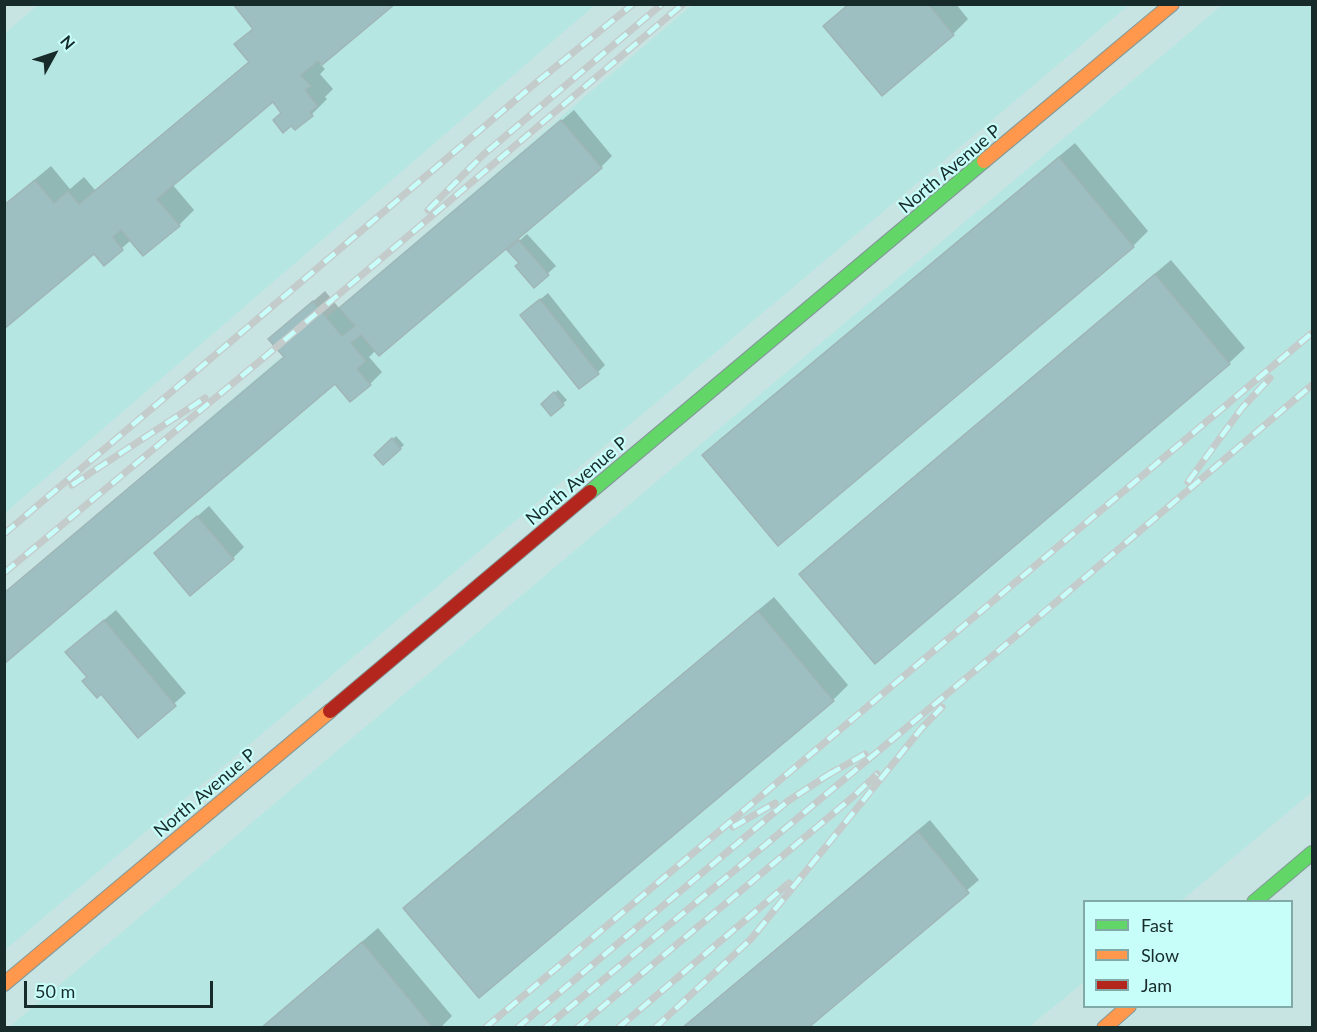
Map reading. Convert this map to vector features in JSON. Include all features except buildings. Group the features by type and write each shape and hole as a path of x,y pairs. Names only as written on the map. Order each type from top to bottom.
{"street":[{"name":"North Avenue P","path":"4,984 1172,4"},
{"path":"1256,900 1312,853"},
{"path":"1104,1028 1127,1008"}],"shaded area":[{"path":"39,4 595,5 5,513 4,34"},
{"path":"692,5 1129,5 5,950 5,593"},
{"path":"1222,5 1312,5 1312,792 1182,900 1083,900 1083,983 1029,1027 8,1028"}],"railway":[{"path":"4,534 532,86 633,4"},
{"path":"428,210 483,155 662,4"},
{"path":"4,573 261,360 683,4"},
{"path":"485,1028 1312,333"},
{"path":"1188,482 1242,408 1270,378"},
{"path":"545,1028 983,664 1312,385"},
{"path":"72,485 205,398"},
{"path":"655,1028 751,939 921,729 942,707"},
{"path":"828,775 865,754"},
{"path":"517,1028 788,801 834,771"},
{"path":"577,1028 854,796 877,774"},
{"path":"733,827 775,803"},
{"path":"618,1028 789,883"}],"traffic: fast":[{"path":"590,492 984,161"},
{"path":"1256,900 1312,853"}],"traffic: slow":[{"path":"984,161 1172,4"},
{"path":"4,984 330,711"},
{"path":"1104,1028 1127,1008"}],"traffic: jam":[{"path":"330,711 590,492"}]}
